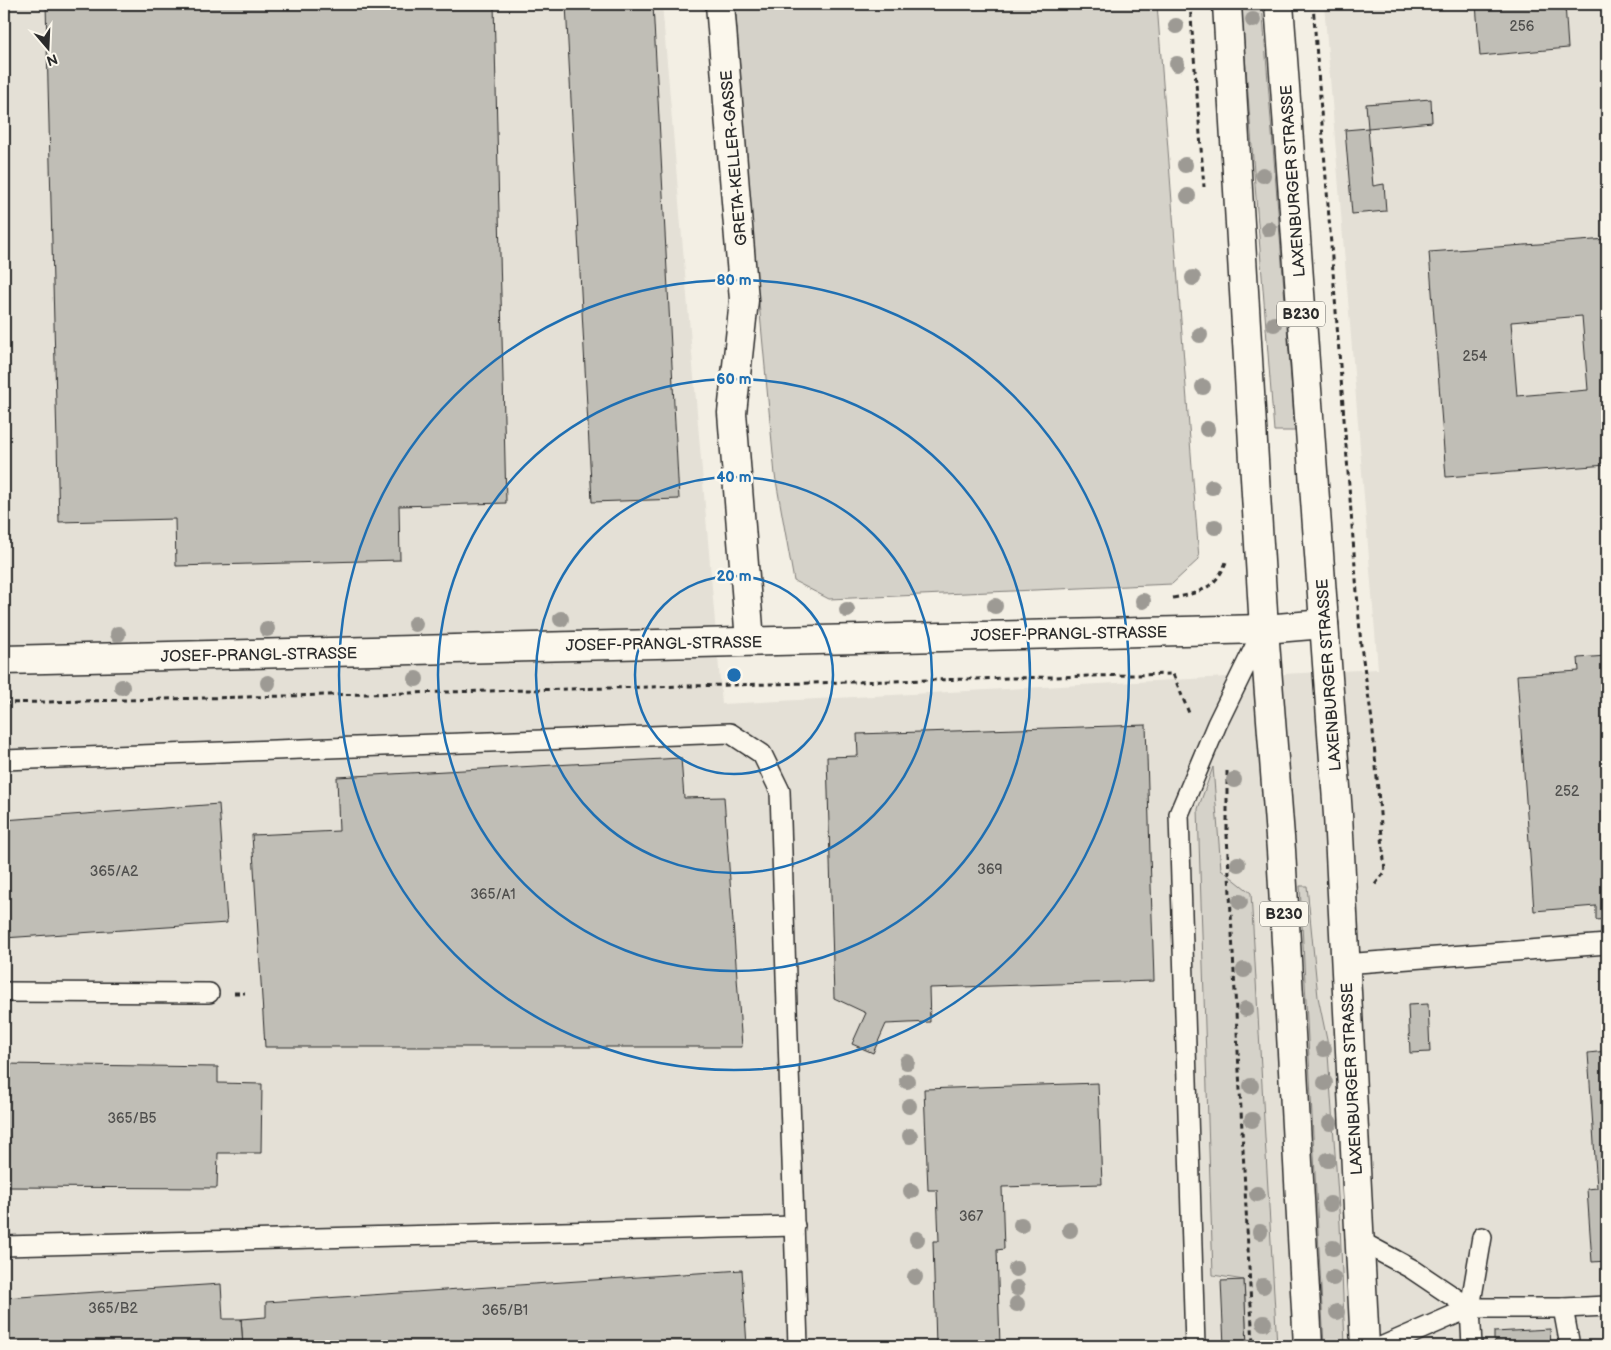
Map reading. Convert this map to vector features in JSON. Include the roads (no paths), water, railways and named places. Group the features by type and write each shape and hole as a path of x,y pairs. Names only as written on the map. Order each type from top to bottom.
{"main road":[{"name":"GRETA-KELLER-GASSE","path":"720,4 744,300 732,413 750,641"},
{"name":"B230","path":"1227,4 1264,629 1281,850 1308,1346"},
{"name":"LAXENBURGER STRASSE","path":"1279,4 1338,815 1344,964 1365,1346"},
{"name":"JOSEF-PRANGL-STRASSE","path":"4,660 1264,629 1324,624"}],"lane":[{"path":"1195,1346 1179,814 1217,724 1264,629"},
{"path":"4,760 730,733 762,754 780,791 798,1346"},
{"path":"1344,964 1607,944"},
{"path":"4,992 209,993"},
{"path":"4,1246 795,1226"},
{"path":"1472,1346 1470,1308 1482,1237"},
{"path":"1360,1241 1412,1269 1470,1308"},
{"path":"1383,1346 1470,1308 1607,1306"},
{"path":"1563,1308 1570,1346"}]}
